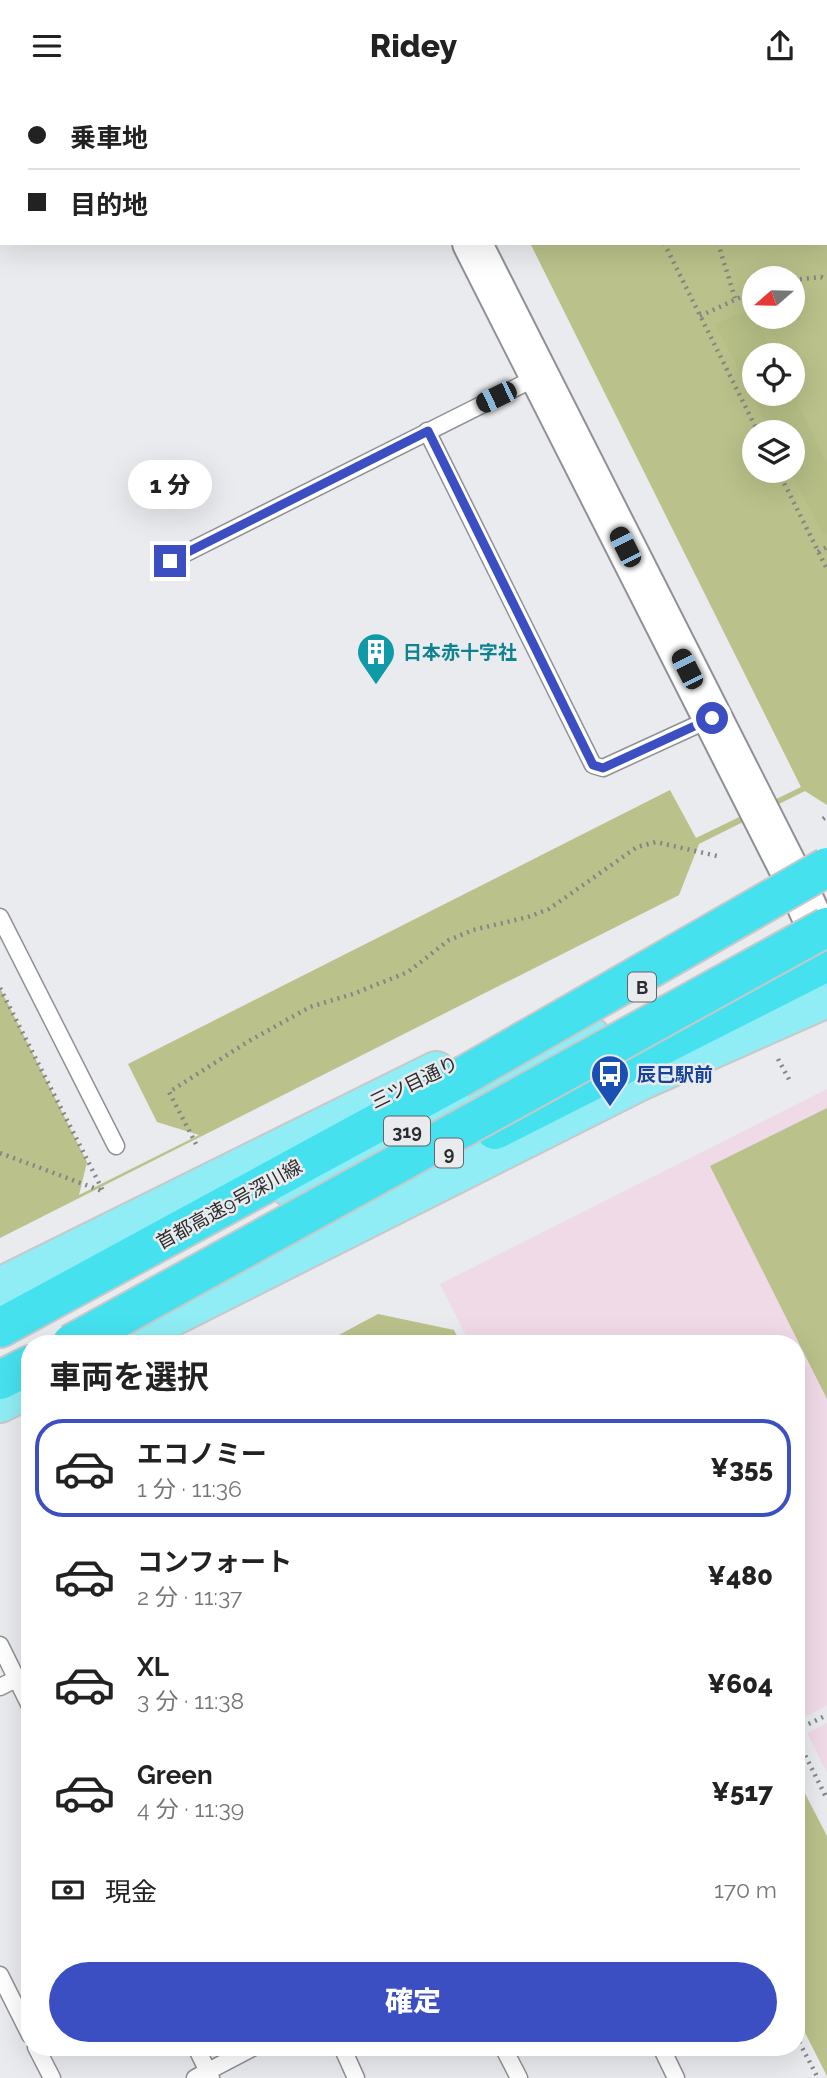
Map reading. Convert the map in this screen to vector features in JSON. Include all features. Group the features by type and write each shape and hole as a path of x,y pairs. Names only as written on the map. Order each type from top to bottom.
{"highway":[{"name":"首都高速9号深川線","path":"0,1328 820,883"},
{"path":"88,1335 826,942"},
{"path":"0,1380 21,1370"}],"main road":[{"name":"三ツ目通り","path":"0,1287 820,883"},
{"name":"三ツ目通り","path":"0,1339 642,1011 826,942"},
{"path":"136,1335 640,1081 827,998"},
{"path":"0,1403 21,1392"}],"street":[{"path":"473,245 712,718 820,883 826,942"}],"lane":[{"path":"170,561 539,376"},
{"path":"428,431 593,765 603,768 712,718"},
{"path":"0,917 116,1146"},
{"path":"0,1645 21,1689"},
{"path":"0,1687 16,1679"},
{"path":"0,1975 21,2017"},
{"path":"41,2056 52,2078"},
{"path":"199,2056 205,2076 239,2056"},
{"path":"346,2056 356,2078"},
{"path":"508,2056 519,2078"},
{"path":"665,2056 676,2078"}],"path":[{"path":"665,245 752,420"},
{"path":"719,245 735,298"},
{"path":"805,278 821,277 827,280"},
{"path":"700,316 742,295"},
{"path":"784,483 827,569"},
{"path":"818,552 827,547"},
{"path":"196,1144 169,1092 249,1041 310,1007 353,994 408,972 449,940 473,930 549,909 637,847 656,842 717,856"},
{"path":"0,988 103,1191 0,1153"},
{"path":"805,1726 827,1715"},
{"path":"805,1755 827,1799"},
{"path":"805,2053 818,2078"}],"shaded area":[{"path":"827,1089 827,1705 805,1717 805,1335 466,1335 440,1284"},
{"path":"827,1723 827,1773 807,1733"}],"green space":[{"path":"531,245 827,245 827,805 805,791 699,844 679,895 0,1238 0,988 87,1162 79,1195 199,1135 157,1122 128,1064 670,790 696,838 801,787"},
{"path":"742,313 742,329 762,329 768,343 742,343 742,376 715,324"},
{"path":"758,406 799,406 827,465 827,533 823,535 796,483 805,483 805,420 765,420"},
{"path":"827,1108 827,1399 805,1355 805,1335 795,1335 710,1166"},
{"path":"378,1314 454,1330 456,1335 339,1335"},
{"path":"805,1793 827,1836 827,2076 805,2033"}],"place":[{"name":"日本赤十字社","path":"376,686"},
{"name":"辰巳駅前","path":"610,1108"}],"route":[{"path":"170,561 428,431 593,765 603,768 712,718"}]}
